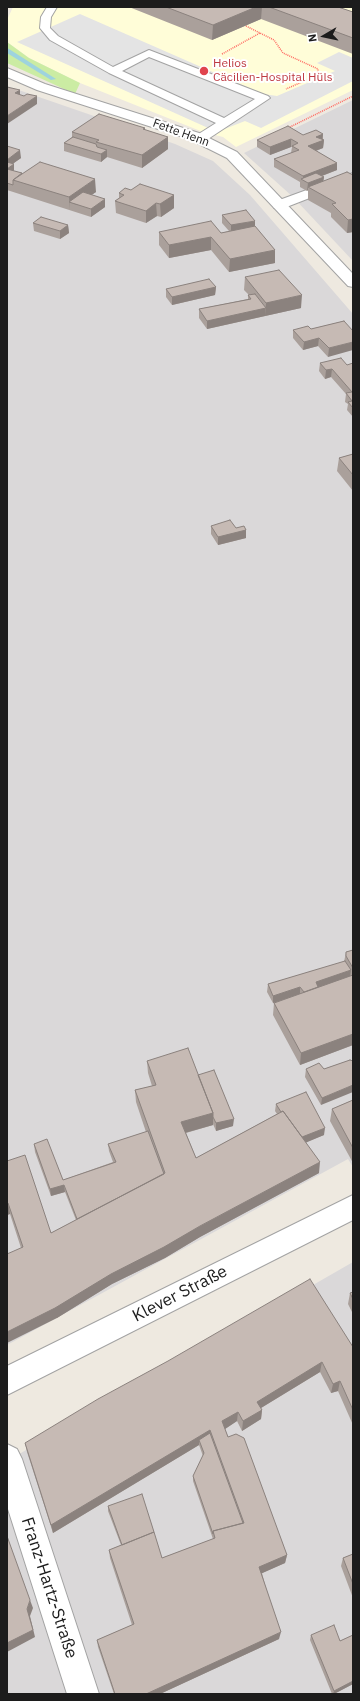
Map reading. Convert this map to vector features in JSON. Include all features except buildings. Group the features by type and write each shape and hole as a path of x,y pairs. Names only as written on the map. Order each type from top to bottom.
{"street":[{"name":"Fette Henn","path":"7,72 41,87 201,138 232,155 353,284"},
{"name":"Klever Straße","path":"7,1381 353,1207"},
{"name":"Franz-Hartz-Straße","path":"7,1459 83,1694"}],"lane":[{"path":"52,7 46,17 44,28 54,38 113,71 225,123"},
{"path":"113,71 149,53 264,98"},
{"path":"201,138 264,98"},
{"path":"279,205 353,177"}],"path":[{"path":"246,26 274,40 283,53 318,69 318,76 264,98"},
{"path":"218,57 260,32"},
{"path":"282,131 353,96"}],"shaded area":[{"name":"Helios Cäcilien-Hospital Hüls","path":"13,7 353,7 353,90 236,147 223,137 203,132 80,83 29,58 7,42 7,20"},
{"path":"80,14 263,94 277,96 335,71 317,63 339,52 353,58 353,81 261,128 245,121 217,132 17,42"},
{"path":"7,86 175,144 213,161 250,195 353,314 353,1167 348,1159 7,1345"},
{"path":"353,100 353,261 293,197 244,153"},
{"path":"353,1262 353,1694 7,1694 7,1461"}],"green space":[{"path":"7,42 29,58 80,83 75,94 7,63"}],"waterway":[{"path":"7,50 53,79"}],"place":[{"name":"Helios Cäcilien-Hospital Hüls","path":"204,71"}]}
